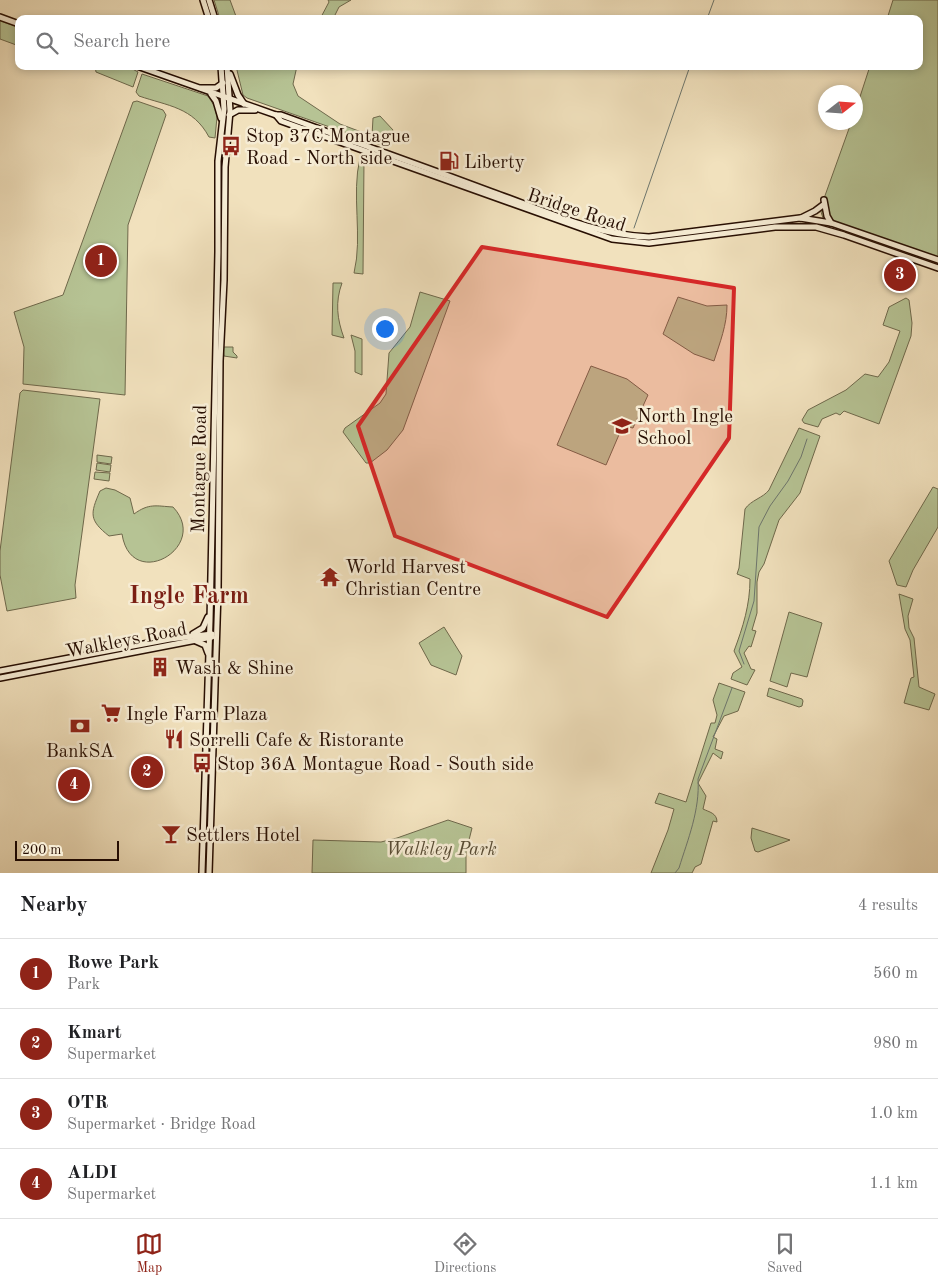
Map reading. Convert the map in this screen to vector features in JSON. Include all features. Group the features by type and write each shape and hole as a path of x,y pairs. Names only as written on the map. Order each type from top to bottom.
{"main road":[{"path":"203,0 208,15"},
{"path":"209,0 214,15"},
{"path":"0,17 15,23"},
{"name":"Bridge Road","path":"148,70 276,116 282,115 362,148 612,239 640,243 659,242 776,227 816,227 922,259 938,260"},
{"name":"Montague Road","path":"209,873 217,634 220,361 224,280 224,167 229,115 221,70"},
{"name":"Montague Road","path":"202,873 211,607 218,161 226,98 227,70"},
{"path":"229,70 238,95 244,104"},
{"path":"195,88 216,88 223,83"},
{"path":"210,93 217,104 223,123"},
{"path":"229,115 238,110 260,110"},
{"path":"800,218 816,211 824,203 831,224"},
{"name":"Bridge Road","path":"562,220 608,232 649,237 800,218 831,224 922,259 938,268"},
{"path":"183,637 203,628 211,607"},
{"name":"Walkleys Road","path":"2,671 28,669 194,641 217,634"},
{"name":"Walkleys Road","path":"2,677 28,669 183,637 210,636"},
{"path":"194,641 202,643 206,647 209,663"}],"highlighted area":[{"path":"482,247 734,288 729,438 607,617 395,536 358,426"}],"green space":[{"path":"214,0 230,0 236,15 219,15"},
{"path":"328,0 351,0 339,7 335,15 322,15 329,2"},
{"path":"893,0 938,0 938,261 824,221 821,212 822,204 848,130 863,130 863,87 869,70 923,70 923,15 888,15"},
{"path":"0,21 15,26 15,45 0,39"},
{"path":"96,70 134,70 138,72 133,87 96,72"},
{"path":"237,70 296,70 293,84 298,96 340,124 372,136 373,118 380,116 393,130 387,144 381,145 243,95"},
{"path":"142,74 208,96 215,107 217,117 215,138 209,137 203,127 187,113 170,105 139,96 136,92"},
{"path":"137,101 163,110 166,115 128,225 125,395 23,384 24,347 14,312 63,295 133,102"},
{"path":"360,158 364,160 363,274 354,273 357,245 357,186"},
{"path":"333,283 342,283 338,297 338,310 344,338 332,335"},
{"path":"420,292 450,301 403,430 387,450 370,463 366,463 343,432 345,428 380,403 386,394 389,353 410,327"},
{"path":"678,297 707,306 727,305 721,340 714,361 694,354 663,334"},
{"path":"906,298 909,300 912,323 911,336 879,424 844,411 840,415 836,413 822,419 818,427 804,423 802,420 808,410 846,390 865,374 878,377 889,362 900,331 883,325 889,307"},
{"path":"351,335 362,339 362,375 355,372 355,351"},
{"path":"223,347 233,347 233,352 237,358 224,356"},
{"path":"591,366 627,379 648,395 633,428 628,427 626,432 621,430 606,465 557,445"},
{"path":"23,390 100,399 75,585 76,598 7,611 0,575 0,551 20,393"},
{"path":"799,428 820,436 800,493 779,520 764,564 759,572 757,582 757,613 752,630 756,631 751,647 749,646 744,653 751,669 755,670 747,685 731,679 733,673 742,667 734,651 745,616 750,589 750,579 737,574 745,509 750,503 769,490"},
{"path":"97,455 112,457 111,464 97,462"},
{"path":"97,463 111,465 110,472 96,470"},
{"path":"95,472 110,473 109,481 94,479"},
{"path":"933,487 938,489 938,527 913,570 906,587 897,585 889,561"},
{"path":"106,488 115,490 130,498 134,514 148,507 173,507 182,522 182,536 176,549 165,558 152,562 139,560 128,551 122,534 109,536 102,530 95,521 93,511 100,491"},
{"path":"899,594 913,599 908,616 909,628 914,638 919,687 935,694 929,710 904,703 911,678 914,677 910,640 905,629"},
{"path":"789,612 822,623 807,677 791,673 787,687 770,681"},
{"path":"444,627 462,656 456,675 431,665 419,643"},
{"path":"719,683 745,692 738,711 724,716 713,737 717,739 715,749 723,752 721,759 713,753 698,783 706,796 703,809 714,815 717,822 713,821 701,864 695,867 692,873 651,873 674,809 655,803 659,793 686,802 711,723 715,723 717,715 713,700"},
{"path":"769,688 802,699 802,706 799,707 767,696"},
{"name":"Walkley Park","path":"448,820 472,828 466,852 466,873 312,873 313,840 381,842"},
{"path":"752,828 790,840 758,852 755,851 751,838"}],"waterway":[{"path":"708,15 714,0"},
{"path":"634,228 689,70"},
{"path":"744,664 739,651 754,601 759,527 770,506 788,481 801,457 807,439"},
{"path":"675,873 679,868 693,824 697,802 698,779 732,688"}],"place":[{"name":"Stop 37C Montague Road - North side","path":"231,146"},
{"name":"Liberty","path":"449,161"},
{"name":"Rowe Park","path":"101,261"},
{"name":"OTR","path":"900,275"},
{"name":"North Ingle School","path":"622,426"},
{"name":"World Harvest Christian Centre","path":"330,577"},
{"name":"Wash & Shine","path":"160,667"},
{"name":"Ingle Farm Plaza","path":"111,713"},
{"name":"BankSA","path":"80,726"},
{"name":"Sorrelli Cafe & Ristorante","path":"174,739"},
{"name":"Stop 36A Montague Road - South side","path":"202,763"},
{"name":"Kmart","path":"147,772"},
{"name":"ALDI","path":"74,785"},
{"name":"Settlers Hotel","path":"171,834"}],"district":[{"name":"Ingle Farm","path":"189,595"}]}
